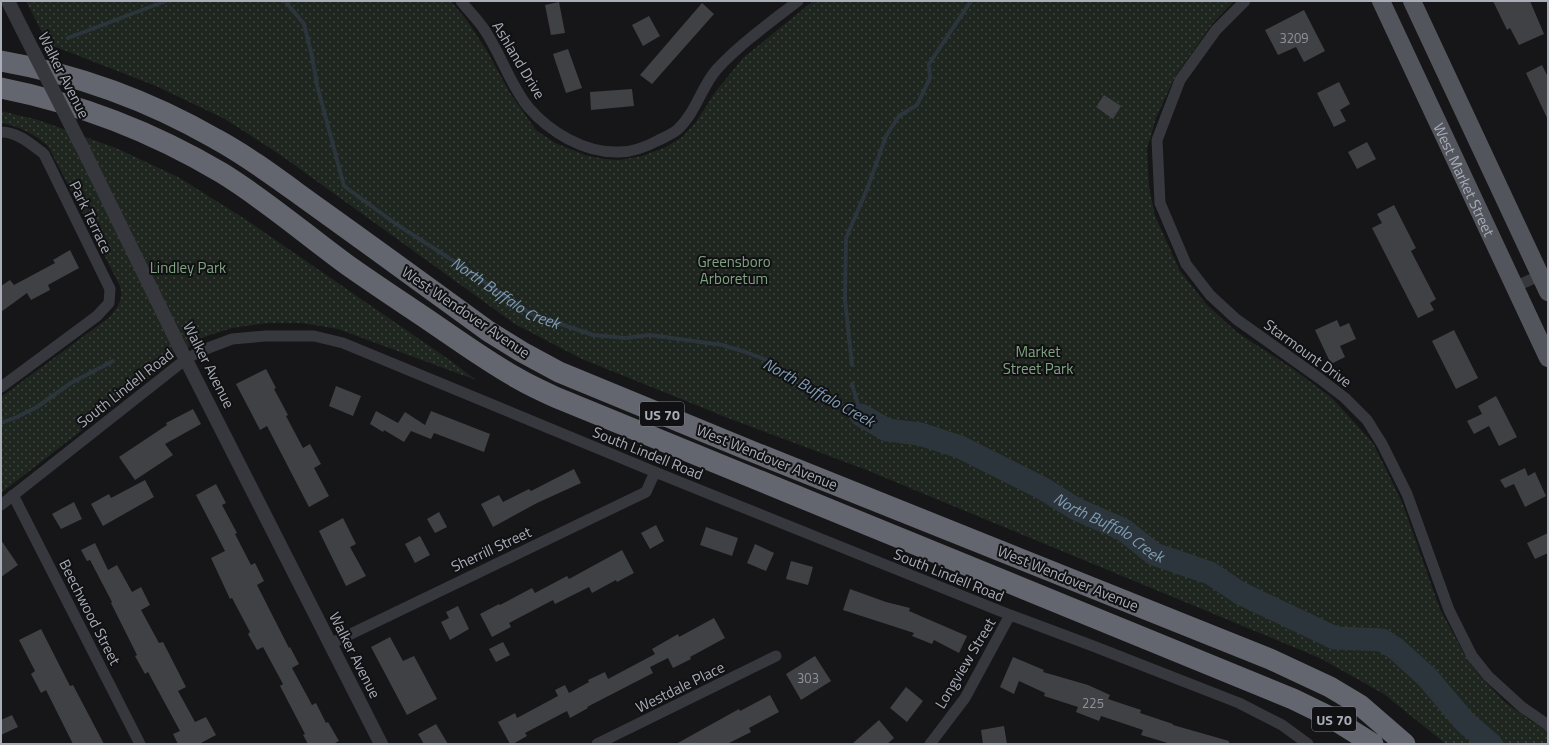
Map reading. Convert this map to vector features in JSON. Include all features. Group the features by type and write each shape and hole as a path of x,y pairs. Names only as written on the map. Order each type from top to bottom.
{"highway":[{"name":"West Wendover Avenue","path":"1,61 34,67 105,87 184,122 217,139 264,169 488,331 522,352 560,372 753,452 1270,659 1330,687 1360,705 1405,744"},
{"name":"West Wendover Avenue","path":"1,88 33,94 72,105 115,120 152,135 190,155 222,173 254,195 346,264 482,357 518,379 555,397 1293,699 1330,717 1373,744"},
{"path":"1360,705 1421,744"}],"main road":[{"name":"West Market Street","path":"1381,1 1548,358"},
{"name":"West Market Street","path":"1412,1 1544,274 1548,292"}],"street":[{"name":"Walker Avenue","path":"8,1 87,157 186,359 381,744"},
{"name":"Ashland Drive","path":"461,1 484,29 517,90 528,107 543,123 575,143 616,152 634,150 652,143 676,130 688,117 716,70 741,46 798,1"},
{"name":"Starmount Drive","path":"1245,1 1216,30 1180,80 1157,140 1160,204 1186,264 1210,295 1236,319 1345,398 1367,420 1382,444 1407,494 1449,610 1472,656 1488,676 1522,707 1548,725"},
{"name":"Park Terrace","path":"1,132 6,132 25,138 44,154 110,289 109,303 97,316 1,387"},
{"path":"1514,287 1544,274"},
{"name":"South Lindell Road","path":"1,505 13,494 186,359 203,350 232,339 266,336 314,336 343,344 1010,615 1239,703 1282,725 1308,744"},
{"name":"Sherrill Street","path":"330,644 646,492 655,472"},
{"name":"Beechwood Street","path":"13,494 140,744"},
{"name":"Longview Street","path":"930,744 965,698 1010,615"},
{"name":"Westdale Place","path":"597,744 776,656"}],"green space":[{"path":"26,1 451,1 468,22 487,51 510,93 536,130 555,143 585,155 619,160 642,156 666,147 682,137 696,122 716,91 743,58 813,1 1234,1 1213,23 1176,75 1156,118 1147,149 1149,187 1155,216 1180,271 1207,305 1238,333 1292,368 1332,398 1373,443 1402,502 1440,609 1464,653 1480,676 1505,702 1531,721 1548,730 1548,744 1446,744 1384,694 1320,658 864,469 733,420 582,359 515,324 282,156 225,119 156,86 48,44"},
{"name":"Lindley Park","path":"1,111 38,120 116,148 178,177 245,219 451,361 476,380 338,329 302,323 267,323 232,328 201,338 1,493 1,397 111,316 118,305 121,295 120,286 48,146 26,131 1,123"}],"building":[{"path":"1493,1 1530,1 1544,34 1519,45 1510,28 1507,30"},
{"path":"559,2 565,33 551,35 545,5"},
{"path":"702,3 714,14 652,84 640,75"},
{"path":"1304,10 1325,51 1304,62 1296,47 1278,55 1265,30"},
{"path":"649,16 660,36 643,46 632,25"},
{"path":"568,49 582,88 566,93 553,54"},
{"path":"1542,65 1548,77 1548,120 1526,73"},
{"path":"1339,82 1350,104 1340,110 1346,121 1334,127 1317,93"},
{"path":"632,89 634,106 591,110 590,92"},
{"path":"1104,95 1121,106 1113,119 1096,107"},
{"path":"1367,142 1376,159 1357,169 1348,152"},
{"path":"1394,205 1416,248 1411,251 1436,299 1430,303 1434,310 1418,318 1372,228 1382,223 1377,214"},
{"path":"70,250 79,268 48,285 50,290 31,300 27,293 1,312 1,286 10,280 14,285 55,263 53,260"},
{"path":"1337,320 1340,327 1349,323 1356,339 1340,346 1345,357 1331,364 1315,330"},
{"path":"1454,330 1478,378 1456,389 1432,341"},
{"path":"266,369 276,388 274,389 288,415 286,416 303,448 310,444 321,464 314,468 329,496 309,507 267,426 260,430 236,384"},
{"path":"336,386 361,396 353,416 329,406"},
{"path":"1496,396 1517,437 1499,446 1489,426 1474,434 1467,421 1482,414 1478,406"},
{"path":"193,409 201,424 165,444 173,455 135,480 119,457 167,425 166,423"},
{"path":"376,411 398,423 405,412 425,425 431,411 490,434 484,452 434,433 431,439 411,431 404,442 384,430 383,432 370,424"},
{"path":"1525,468 1528,476 1535,472 1546,496 1525,507 1514,484 1505,488 1500,480"},
{"path":"574,469 581,483 537,503 493,527 481,504 499,495 503,502 529,489 531,491"},
{"path":"145,480 154,497 103,526 91,504 109,494 111,498"},
{"path":"216,484 226,503 222,505 237,533 235,534 251,565 255,563 264,581 257,585 289,648 290,647 299,664 292,668 312,705 316,703 326,723 328,722 339,741 333,744 308,744 303,735 305,734 280,686 283,684 263,647 257,650 248,634 250,632 232,598 230,599 211,558 225,551 196,495"},
{"path":"74,502 82,519 61,529 52,514"},
{"path":"439,512 447,527 435,533 427,519"},
{"path":"343,518 356,544 350,547 366,576 346,586 319,531"},
{"path":"656,525 664,541 650,549 641,533"},
{"path":"706,527 738,538 732,556 700,545"},
{"path":"1548,533 1548,553 1535,559 1527,543"},
{"path":"420,536 430,555 415,563 405,544"},
{"path":"1,540 18,565 1,577"},
{"path":"95,543 108,570 117,565 132,592 141,587 150,605 141,610 159,643 163,642 186,687 178,691 195,722 206,717 216,735 199,744 178,744 173,734 180,731 148,672 145,674 135,656 137,655 111,603 112,602 90,560 87,561 81,550"},
{"path":"755,544 774,553 766,571 747,563"},
{"path":"622,550 634,573 617,582 616,580 592,593 589,587 555,604 553,600 509,623 511,627 492,637 480,614 532,588 535,593 567,576 569,579"},
{"path":"791,561 813,567 808,585 786,579"},
{"path":"850,589 886,602 910,608 909,611 967,636 959,653 934,640 932,644 912,636 914,633 843,610"},
{"path":"458,606 469,629 450,640 441,622 449,618 446,612"},
{"path":"714,618 725,638 690,657 691,659 673,668 668,658 650,667 653,673 587,707 588,708 570,718 567,711 525,733 527,736 513,744 510,744 498,722 515,713 517,718 558,696 555,690 565,685 569,693 589,682 588,680 605,672 608,679 655,654 652,649 678,634 679,637"},
{"path":"41,629 70,686 73,685 104,744 73,744 46,690 41,693 31,674 35,671 19,640"},
{"path":"390,637 403,661 414,656 437,699 407,715 371,647"},
{"path":"503,642 510,655 496,662 489,649"},
{"path":"815,656 831,681 801,700 786,674"},
{"path":"1013,657 1044,670 1043,672 1088,685 1110,695 1108,699 1141,710 1140,713 1173,725 1229,741 1229,744 1171,744 1141,735 1143,730 1101,716 1099,721 1076,712 1078,707 1044,696 1045,693 1019,681 1014,694 1000,687"},
{"path":"906,687 923,701 907,722 890,708"},
{"path":"770,695 779,712 749,728 751,732 727,744 676,744 739,709 740,711"},
{"path":"12,715 18,727 1,735 1,720"},
{"path":"879,720 894,738 887,744 852,744"},
{"path":"436,724 448,744 424,744 418,734"},
{"path":"1004,726 1007,744 983,744 981,730"}],"waterway":[{"name":"North Buffalo Creek","path":"68,38 166,1"},
{"name":"North Buffalo Creek","path":"285,1 304,24 317,85 344,186 396,224 463,267 531,314 593,335 625,338 650,335 722,345 746,352 771,362 789,378 861,415"},
{"path":"852,365 845,300 846,238 868,187 886,136 899,116 917,105 930,78 929,64 971,1"},
{"path":"1,423 37,407 71,383 113,361"},
{"path":"852,384 861,415"},
{"name":"North Buffalo Creek","path":"861,415 887,430 920,434 960,447 1042,488 1076,509 1124,530 1154,554 1210,573 1240,593 1335,638 1382,640 1395,648 1427,677 1465,722 1491,744"}],"park label":[{"name":"Greensboro Arboretum","path":"734,270"},
{"name":"Market Street Park","path":"1038,360"}]}
